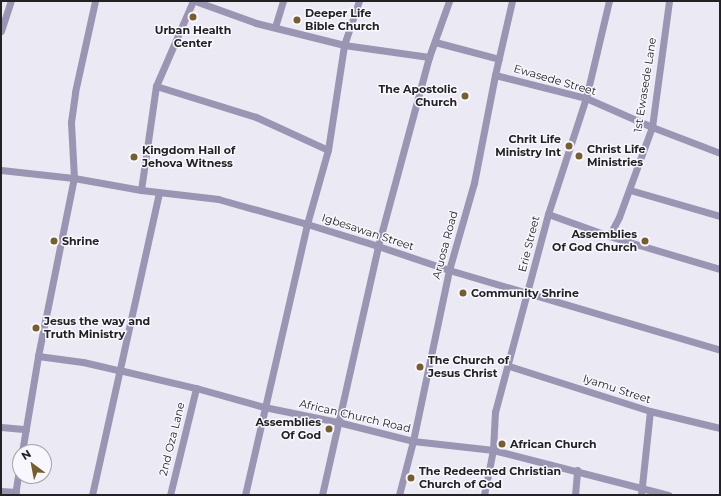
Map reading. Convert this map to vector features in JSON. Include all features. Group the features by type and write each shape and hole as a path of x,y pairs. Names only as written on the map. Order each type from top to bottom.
{"street":[{"path":"1,31 11,1"},
{"path":"23,444 38,356 74,178 71,122 75,92 95,1"},
{"path":"140,190 156,86 194,1 256,23 344,45 429,57"},
{"path":"275,28 283,1"},
{"path":"245,495 307,224 328,150 344,45 359,1"},
{"path":"322,495 378,246 429,57 449,1"},
{"name":"Aruosa Road","path":"399,495 413,441 449,270 474,183 495,75 512,1"},
{"name":"Erie Street","path":"484,495 493,450 495,412 509,366 548,214 586,98 610,1"},
{"name":"1st Ewasede Lane","path":"608,236 620,217 652,127 669,1"},
{"path":"435,42 499,59"},
{"name":"Ewasede Street","path":"495,75 586,98 652,127 720,153"},
{"path":"156,86 256,117 328,150"},
{"name":"Igbesawan Street","path":"1,170 74,178 140,190 218,200 307,224 449,270 528,292 720,350"},
{"path":"630,190 720,216"},
{"path":"92,495 159,192"},
{"path":"548,214 608,236 720,269"},
{"name":"African Church Road","path":"38,356 83,362 119,370 196,388 264,407 338,422 413,441 493,450 577,470 668,495"},
{"name":"Iyamu Street","path":"509,366 650,411 720,428"},
{"name":"2nd Oza Lane","path":"170,495 196,388"},
{"path":"641,495 650,411"},
{"path":"1,427 26,429"},
{"path":"575,495 577,470"},
{"path":"1,490 15,493"}],"place":[{"name":"Urban Health Center","path":"193,17"},
{"name":"Deeper Life Bible Church","path":"297,20"},
{"name":"The Apostolic Church","path":"465,96"},
{"name":"Chrit Life Ministry Int","path":"569,146"},
{"name":"Christ Life Ministries","path":"579,156"},
{"name":"Kingdom Hall of Jehova Witness","path":"134,157"},
{"name":"Shrine","path":"54,241"},
{"name":"Assemblies Of God Church","path":"645,241"},
{"name":"Community Shrine","path":"463,293"},
{"name":"Jesus the way and Truth Ministry","path":"36,328"},
{"name":"The Church of Jesus Christ","path":"420,367"},
{"name":"Assemblies Of God","path":"329,429"},
{"name":"African Church","path":"502,444"},
{"name":"The Redeemed Christian Church of God","path":"411,478"}]}
